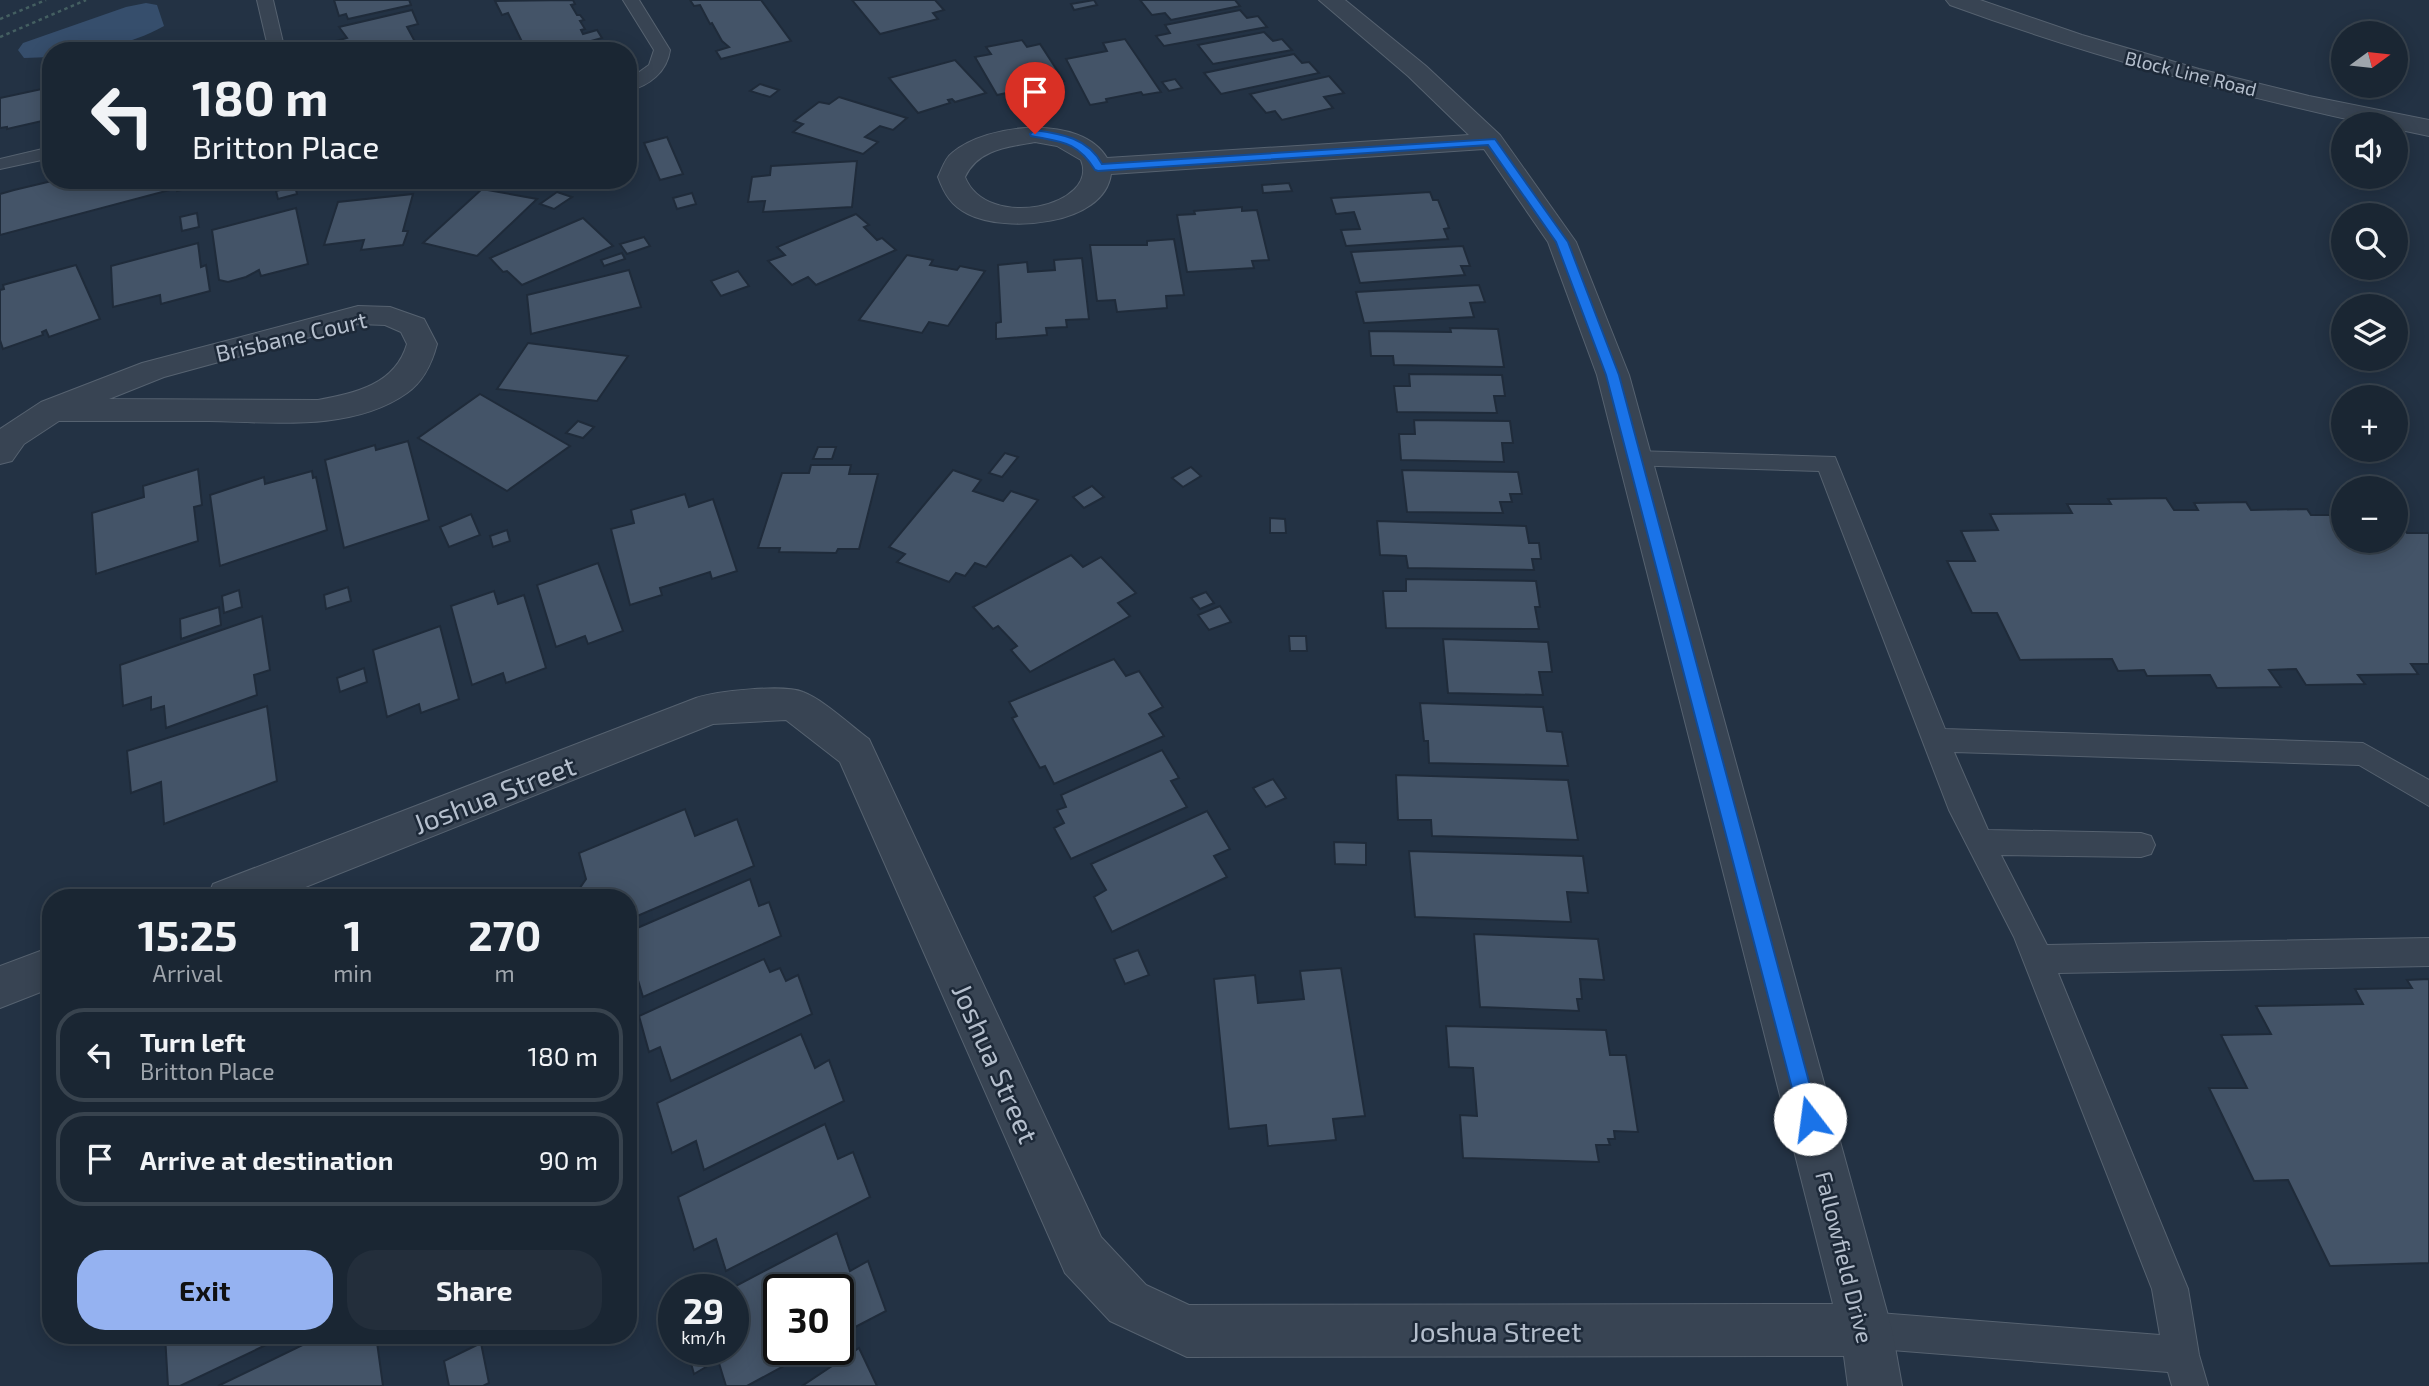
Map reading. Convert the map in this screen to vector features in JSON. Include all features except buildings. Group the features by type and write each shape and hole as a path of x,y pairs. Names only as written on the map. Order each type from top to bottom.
{"street":[{"name":"Fallowfield Drive","path":"1331,0 1417,71 1491,141 1562,242 1613,375 1866,1330 1875,1386"},
{"name":"Block Line Road","path":"1958,0 2114,54 2429,128"},
{"name":"Block Line Road","path":"2020,0 2119,32 2223,61 2416,102"},
{"path":"1035,134 1059,137 1076,143 1091,154 1098,167 1095,186 1082,199 1057,211 1031,216 1001,216 978,210 959,198 951,184 956,162 963,155 980,144 1003,137 1035,134"},
{"path":"1098,167 1491,141"},
{"name":"Brisbane Court","path":"0,453 12,436 52,410 153,370 358,315 390,316 413,326 422,344 414,366 391,388 356,404 317,411 52,410"},
{"name":"Joshua Street","path":"251,889 710,709 793,704 855,751 1083,1255 1128,1303 1187,1331 1866,1330"},
{"path":"0,986 42,970"}],"lane":[{"path":"265,0 275,42"},
{"path":"631,0 662,50 657,66 637,83"},
{"path":"0,164 42,154"},
{"path":"1634,459 1827,463 1963,810 2027,932 2170,1289 2185,1371 1866,1330"},
{"path":"1935,740 2363,754 2429,794"},
{"path":"1980,842 2141,845"},
{"path":"2038,960 2429,952"}],"path":[{"path":"0,19 46,0"},
{"path":"0,37 86,0"}],"water":[{"path":"146,3 157,5 164,26 126,42 42,42 42,57 24,58 18,50 23,43 126,7"}],"route":[{"path":"1035,134 1059,137 1076,143 1091,154 1098,167 1491,141 1562,242 1613,375 1810,1119"}]}
